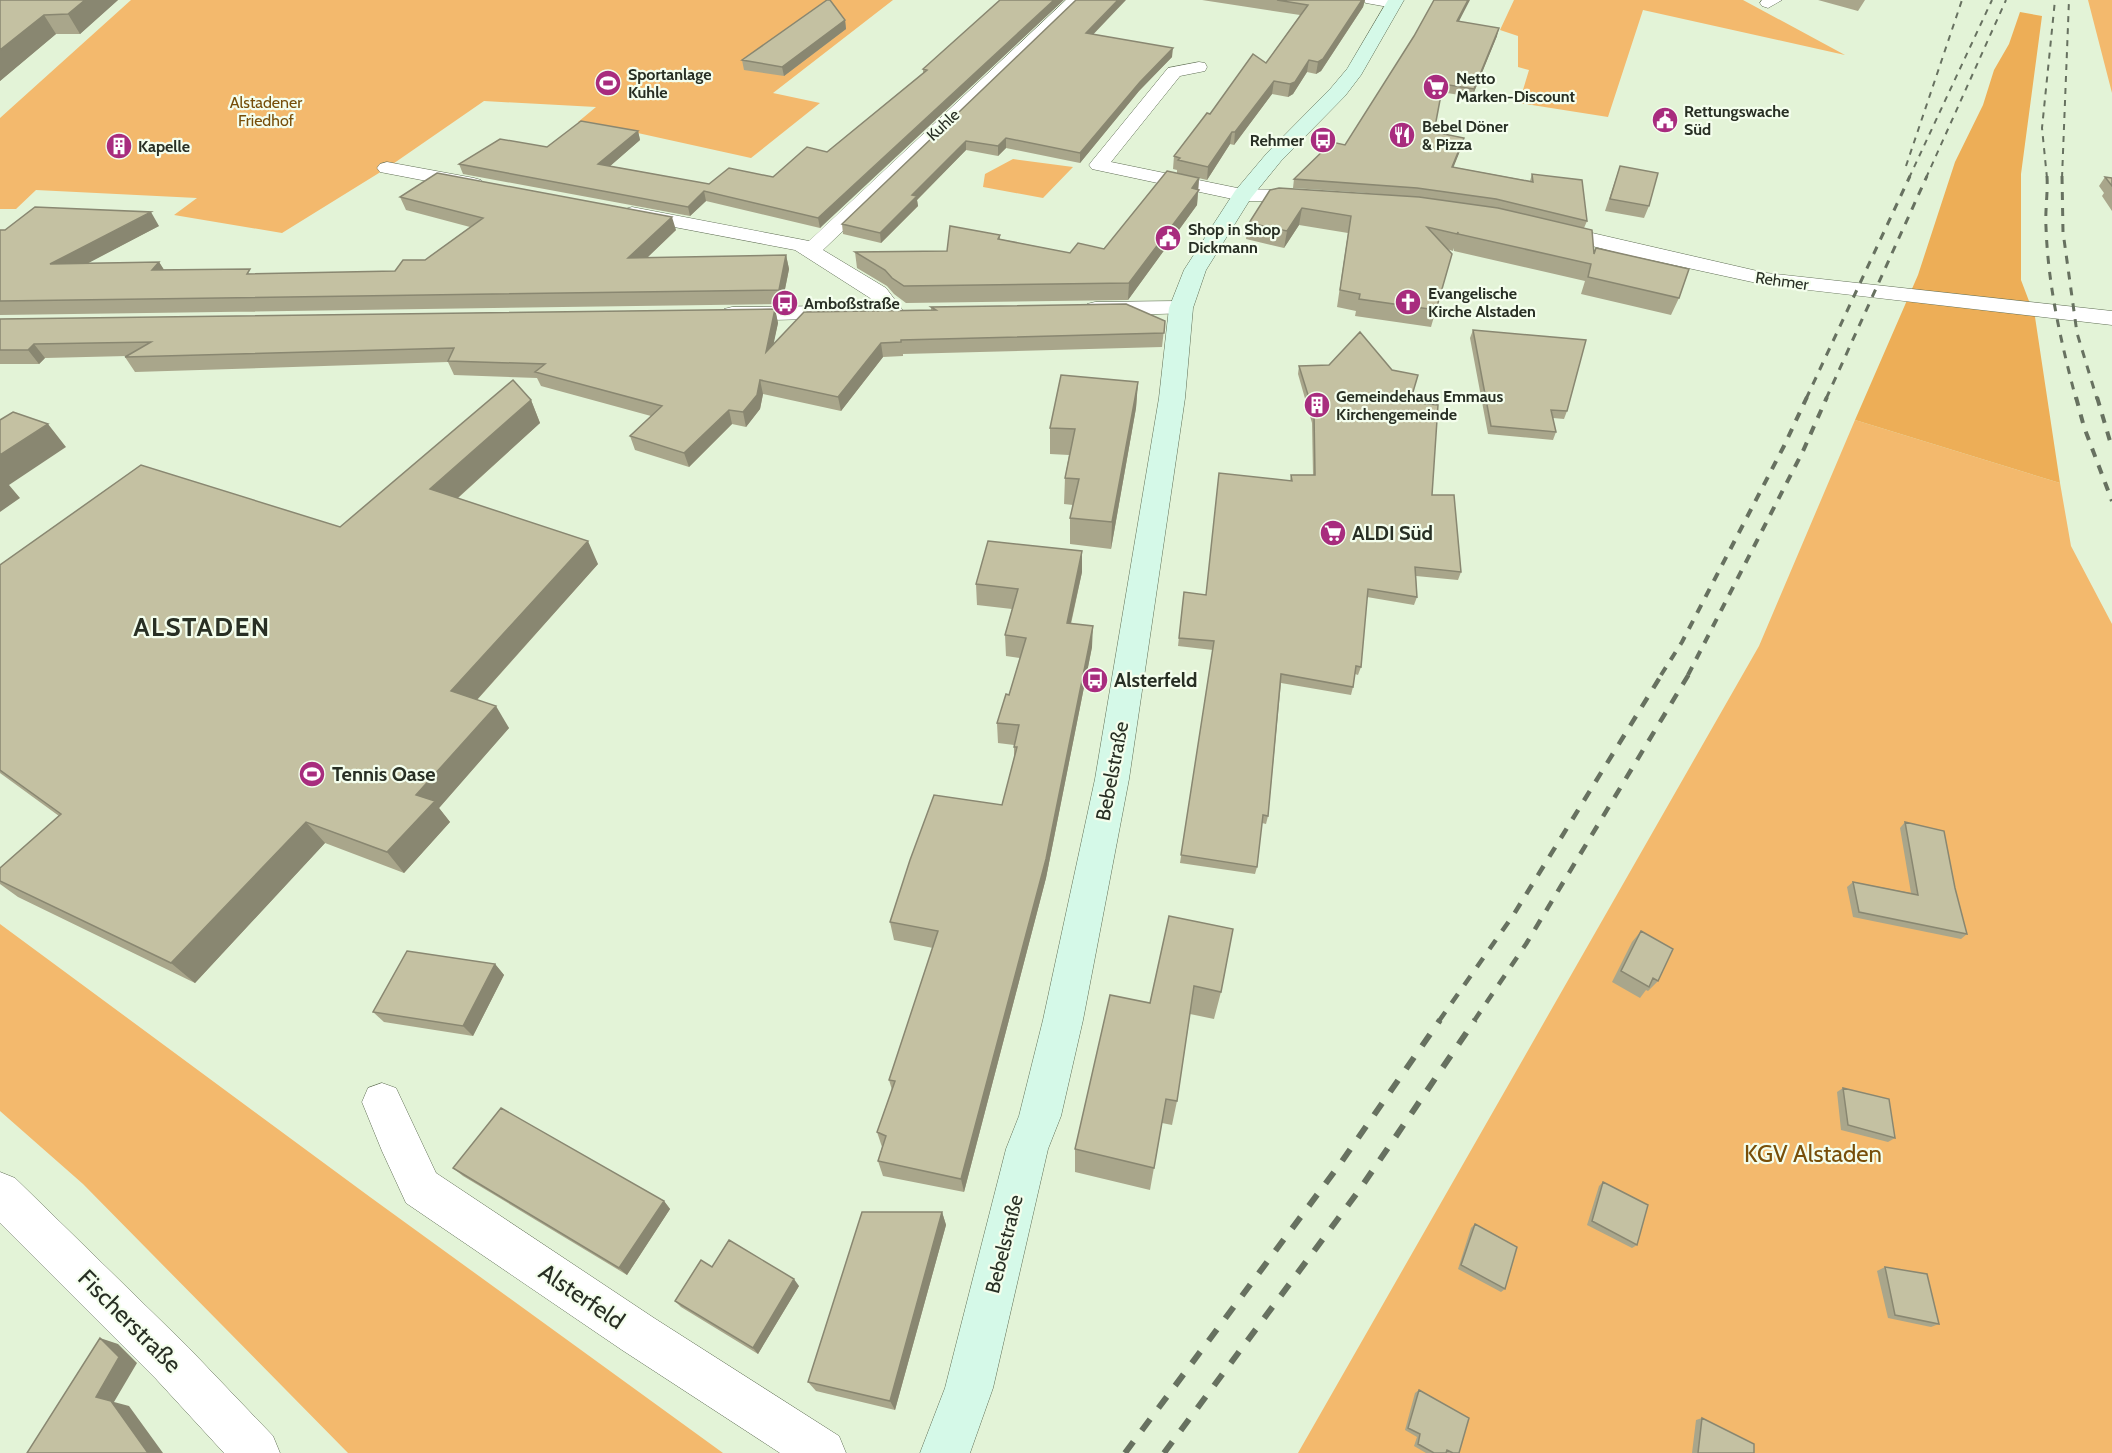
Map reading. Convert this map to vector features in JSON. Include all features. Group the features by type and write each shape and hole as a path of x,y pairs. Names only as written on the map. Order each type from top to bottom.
{"street":[{"name":"Kuhle","path":"811,250 1075,0"},
{"path":"1371,0 1395,1"},
{"name":"Bebelstraße","path":"945,1453 969,1388 1027,1149 1040,1116 1063,1020 1124,711 1172,398 1181,308 1195,270 1242,195 1274,157 1338,92 1354,71 1395,1"},
{"path":"1198,67 1174,72 1099,165 1242,195 1328,198"},
{"path":"387,168 494,188"},
{"path":"609,208 770,238 811,250 878,293 893,312"},
{"name":"Rehmer","path":"1532,225 1757,278 2112,318"},
{"path":"1079,310 1181,308"},
{"path":"713,315 916,312"},
{"name":"Alsterfeld","path":"382,1102 421,1188 638,1334 822,1453"},
{"name":"Fischerstraße","path":"0,1193 172,1363 256,1453"}],"green space":[{"name":"Alstadener Friedhof","path":"131,0 893,0 773,93 820,103 751,158 578,122 596,107 484,101 387,168 282,233 174,215 197,198 36,190 16,209 0,209 0,118"},
{"path":"1514,0 1743,0 1845,55 1643,10 1608,117 1519,103 1529,70 1518,67 1518,36 1500,30"},
{"path":"2088,0 2112,0 2112,93"},
{"path":"1013,159 1073,167 1043,198 983,187 985,174"},
{"name":"KGV Alstaden","path":"1855,420 2060,483 2071,546 2112,624 2112,1453 1298,1453 1759,646"},
{"path":"0,924 370,1197 723,1453 348,1453 83,1184 0,1111"}],"shaded area":[{"path":"2020,12 2042,16 2021,174 2021,280 2035,317 2060,483 1855,420 1918,275 1955,162 1983,105 1994,70 2009,44"}],"building":[{"path":"0,0 85,0 68,14 44,15 0,50"},
{"path":"830,0 845,20 782,67 742,60"},
{"path":"1000,0 1054,0 818,218 704,191 688,207 459,164 500,139 547,147 581,121 638,131 598,164 709,184 729,168 773,177 807,147 827,152 927,70 923,69"},
{"path":"1076,0 1118,0 1086,33 1173,48 1140,82 1080,153 1006,138 998,146 966,141 912,195 917,196 880,233 842,224"},
{"path":"1277,0 1362,0 1323,59 1318,62 1309,60 1295,82 1290,84 1274,81 1235,132 1232,132 1208,167 1178,160 1180,158 1174,156 1207,113 1210,114 1253,54 1266,63 1308,5"},
{"path":"1434,0 1468,0 1457,21 1499,28 1474,89 1443,84 1434,132 1464,138 1452,167 1533,182 1532,174 1582,180 1587,221 1496,199 1417,188 1294,179 1332,142 1345,145"},
{"path":"1620,166 1658,173 1649,206 1610,199"},
{"path":"1167,171 1199,178 1192,188 1199,190 1129,283 904,286 885,270 855,252 947,251 950,226 1000,235 998,239 1070,253 1078,243 1104,249"},
{"path":"437,173 672,217 628,258 786,255 779,290 0,301 0,230 5,230 35,207 151,212 50,264 159,262 152,270 250,269 247,274 395,271 403,260 425,260 483,218 400,197"},
{"path":"2105,177 2112,178 2112,186"},
{"path":"1279,188 1419,197 1498,208 1592,230 1594,254 1596,248 1689,269 1679,298 1588,277 1591,264 1458,234 1458,232 1457,234 1427,227 1452,254 1436,310 1359,299 1360,294 1340,290 1351,216 1302,208 1287,231 1249,223 1270,190"},
{"path":"1126,304 1165,321 1164,333 901,340 901,342 881,343 838,397 760,380 757,395 743,412 729,410 684,453 630,436 662,406 535,372 545,364 448,361 454,348 125,357 151,342 34,344 28,350 0,350 0,319 775,309 766,352 804,312 936,310 931,307"},
{"path":"1473,330 1586,340 1567,411 1551,410 1556,432 1491,426"},
{"path":"1360,332 1392,370 1418,375 1410,402 1438,405 1432,495 1454,495 1461,572 1415,567 1417,597 1368,589 1361,667 1356,666 1353,687 1281,674 1268,816 1263,815 1257,867 1181,855 1214,641 1179,638 1184,592 1206,595 1219,473 1292,481 1291,475 1315,475 1314,414 1299,366 1329,365"},
{"path":"1061,375 1138,382 1112,522 1070,518 1079,479 1065,478 1075,429 1050,428"},
{"path":"513,380 531,400 430,489 588,541 451,691 496,706 416,795 435,801 387,852 306,822 171,963 0,881 0,868 61,814 0,770 0,565 141,465 340,527"},
{"path":"13,412 48,424 0,455 0,420"},
{"path":"988,541 1082,551 1067,623 1093,626 1046,859 961,1179 878,1161 886,1136 877,1132 895,1081 889,1080 938,931 890,922 910,860 934,795 1002,805 1017,747 1014,747 1019,725 997,723 1006,694 1009,695 1026,638 1005,635 1018,589 976,584"},
{"path":"1905,822 1944,831 1967,934 1859,912 1853,882 1918,895"},
{"path":"1169,916 1233,929 1221,992 1194,986 1177,1101 1166,1099 1154,1168 1075,1149 1110,995 1150,1003"},
{"path":"1641,931 1673,949 1658,981 1653,978 1649,987 1621,971"},
{"path":"407,951 495,964 463,1026 373,1012"},
{"path":"1843,1088 1889,1099 1895,1138 1848,1125"},
{"path":"501,1108 664,1201 619,1268 453,1168"},
{"path":"1603,1182 1648,1205 1637,1245 1592,1221"},
{"path":"862,1212 942,1212 890,1401 808,1382"},
{"path":"1475,1224 1517,1247 1505,1289 1461,1265"},
{"path":"729,1240 794,1279 753,1348 675,1301 701,1260 712,1267"},
{"path":"1885,1267 1927,1274 1939,1324 1895,1315"},
{"path":"100,1338 119,1357 96,1397 111,1401 148,1453 27,1453"},
{"path":"1419,1390 1469,1418 1459,1453 1447,1450 1446,1453 1434,1453 1418,1444 1420,1434 1408,1428"},
{"path":"1702,1418 1754,1444 1754,1453 1698,1453"}],"railway":[{"path":"1906,166 1962,0"},
{"path":"1909,178 1992,0"},
{"path":"1926,178 2006,0"},
{"path":"2047,178 2042,128 2055,0"},
{"path":"2062,177 2069,0"},
{"path":"1806,399 1910,176"},
{"path":"1826,399 1927,176"},
{"path":"2062,177 2063,232 2077,333 2097,399"},
{"path":"2047,178 2046,221 2049,271 2060,335 2076,399"},
{"path":"1661,675 1682,642 1807,397"},
{"path":"1688,675 1803,451 1827,397"},
{"path":"2076,397 2084,427 2112,501"},
{"path":"2097,397 2112,448"},
{"path":"1439,1021 1514,914 1662,674"},
{"path":"1474,1021 1526,944 1689,674"},
{"path":"1125,1453 1340,1164 1440,1020"},
{"path":"1164,1453 1360,1189 1475,1020"}],"place":[{"name":"Sportanlage Kuhle","path":"608,83"},
{"name":"Netto Marken-Discount","path":"1436,87"},
{"name":"Rettungswache Süd","path":"1665,120"},
{"name":"Bebel Döner & Pizza","path":"1402,135"},
{"name":"Rehmer","path":"1323,140"},
{"name":"Kapelle","path":"119,146"},
{"name":"Shop in Shop Dickmann","path":"1168,238"},
{"name":"Evangelische Kirche Alstaden","path":"1408,302"},
{"name":"Amboßstraße","path":"785,303"},
{"name":"Gemeindehaus Emmaus Kirchengemeinde","path":"1317,405"},
{"name":"ALDI Süd","path":"1333,533"},
{"name":"Alsterfeld","path":"1095,680"},
{"name":"Tennis Oase","path":"312,774"}],"district":[{"name":"ALSTADEN","path":"202,627"}]}
